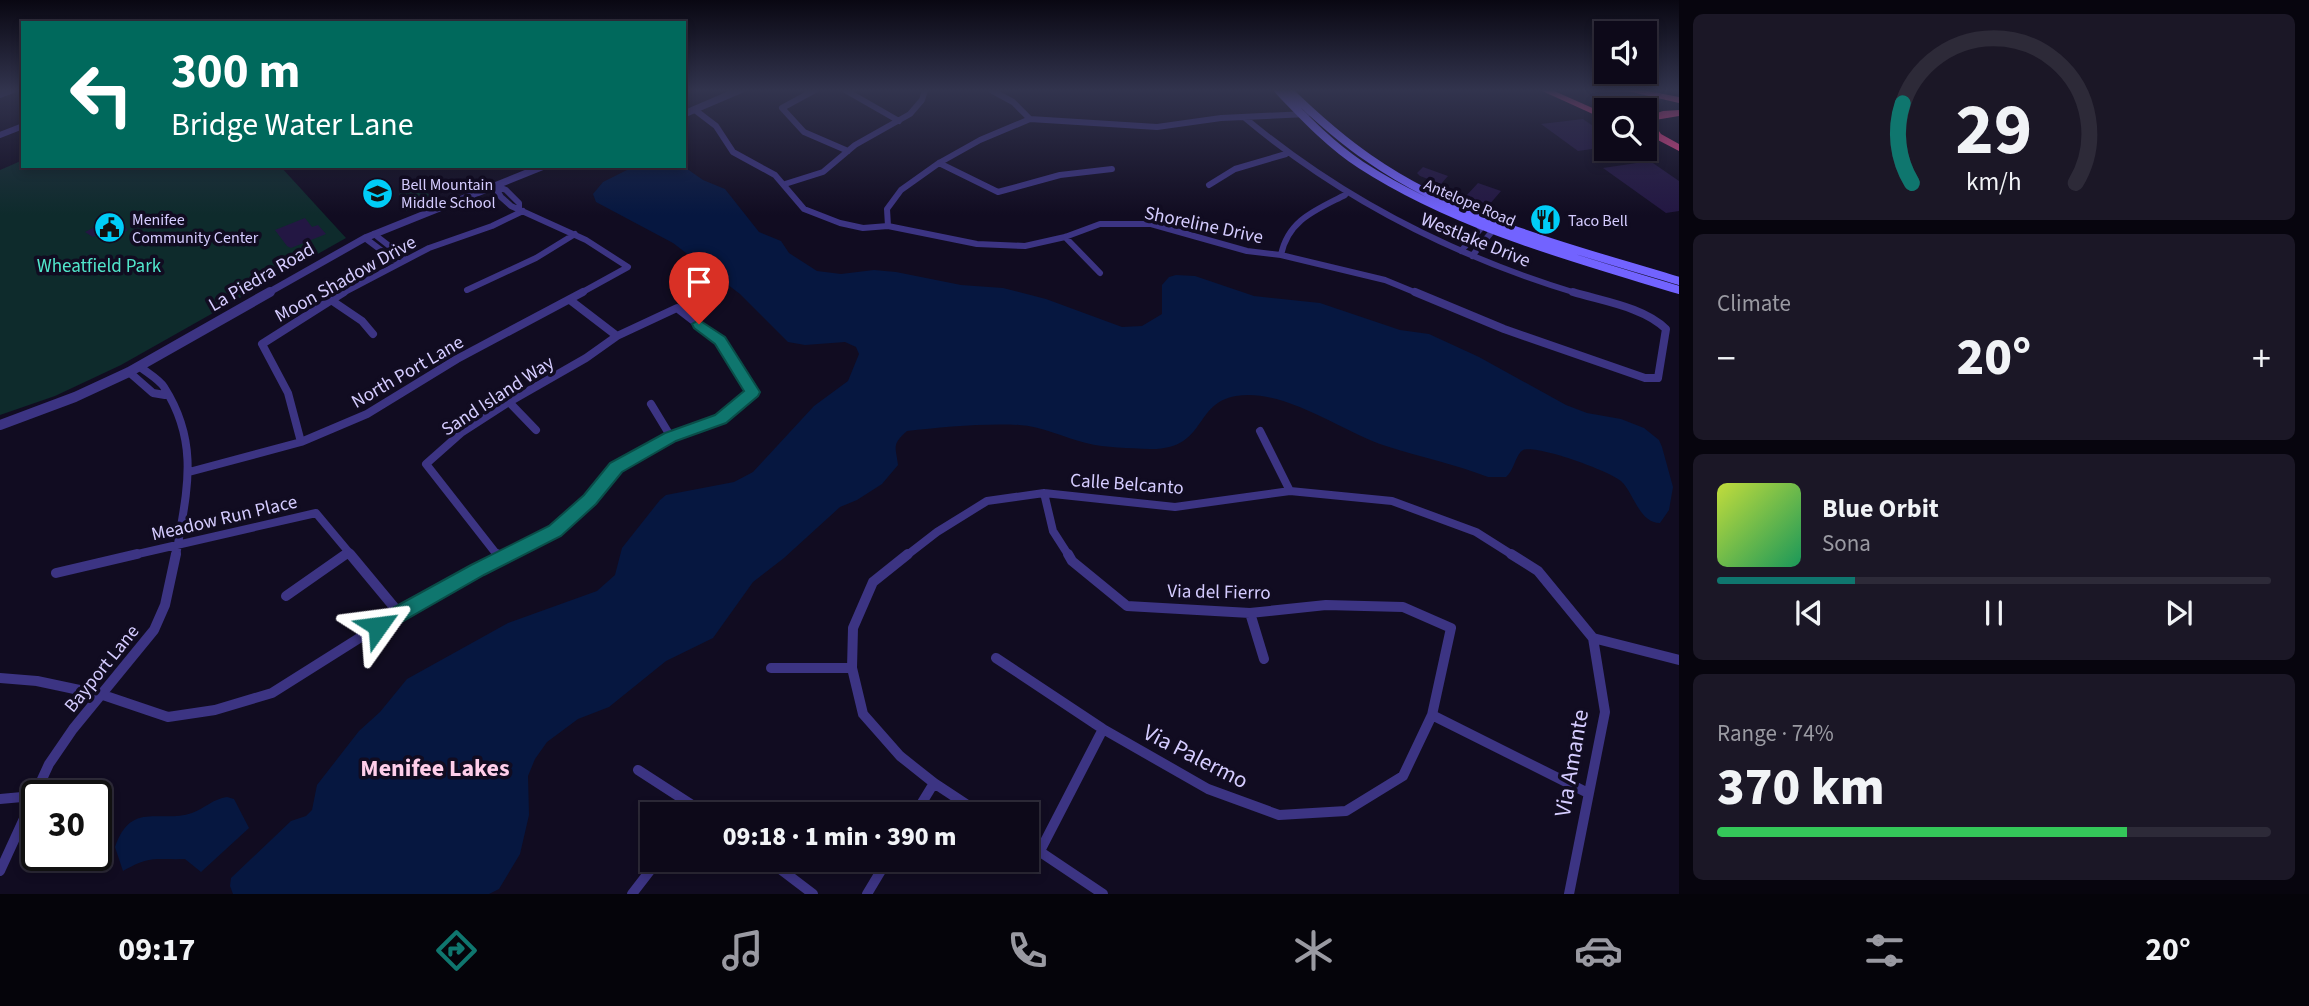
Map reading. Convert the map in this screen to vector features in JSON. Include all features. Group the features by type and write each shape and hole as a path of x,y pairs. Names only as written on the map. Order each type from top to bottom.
{"highway":[{"path":"1654,132 1679,148"},
{"path":"1657,144 1679,156"}],"main road":[{"name":"Antelope Road","path":"1320,132 1349,155 1413,193 1484,225 1567,246 1679,281"},
{"name":"Antelope Road","path":"1331,132 1387,171 1496,226 1679,290"},
{"path":"1413,193 1496,226"},
{"path":"1484,225 1501,227 1550,244 1567,246"}],"street":[{"name":"Shoreline Drive","path":"720,132 733,152 766,169 785,184 791,196 804,209 863,228 888,226 977,244 1025,246 1065,237 1100,225 1151,224 1247,251 1281,255 1385,280 1504,328 1652,379"},
{"path":"806,132 848,151"},
{"path":"785,184 823,172 848,151 881,132"},
{"path":"888,226 887,209 901,190 939,163 999,132"},
{"name":"Westlake Drive","path":"1261,132 1286,154 1345,195 1415,232 1472,256 1659,322 1665,329 1658,378 1652,379"},
{"path":"1209,185 1219,176 1240,167 1286,154"},
{"path":"939,163 998,192 1060,175 1112,169"},
{"name":"La Piedra Road","path":"0,425 75,397 129,372 370,236 539,168"},
{"path":"494,186 497,193 511,206 575,234"},
{"path":"1281,255 1283,239 1290,225 1345,195"},
{"name":"Moon Shadow Drive","path":"301,442 288,393 262,344 331,300 398,263 492,226 521,209"},
{"path":"1461,251 1484,225"},
{"path":"1472,256 1496,226"},
{"path":"467,290 536,258 575,234"},
{"name":"North Port Lane","path":"189,472 301,442 368,414 457,359 628,267 616,257 575,234"},
{"path":"370,236 407,259"},
{"path":"370,236 398,263"},
{"path":"1065,237 1100,273"},
{"path":"331,300 362,321 373,334"},
{"path":"570,300 617,336"},
{"name":"Sand Island Way","path":"500,558 426,464 461,433 509,401 586,358 617,336 677,308 720,341 753,392 720,419 670,437"},
{"name":"Bayport Lane","path":"41,780 73,729 154,630 165,606 189,472 185,431 178,412 165,395 164,387 139,366"},
{"name":"Bayport Lane","path":"129,372 153,393 165,395"},
{"path":"509,401 537,429"},
{"path":"0,678 37,681 103,695 168,718 215,710 272,693 399,612 555,531 590,500 616,467 670,437 651,404"},
{"path":"1260,431 1290,491"},
{"name":"Calle Belcanto","path":"934,783 900,756 863,714 852,668 853,628 873,582 937,532 987,501 1044,493 1175,507 1290,491 1392,501 1476,532 1538,571 1593,638"},
{"name":"Via del Fierro","path":"1044,493 1054,531 1072,561 1127,606 1250,613 1326,605 1403,607 1451,628"},
{"name":"Meadow Run Place","path":"56,573 316,513 399,612"},
{"path":"286,596 349,552"},
{"path":"1250,613 1264,659"},
{"name":"Via Palermo","path":"996,658 1102,729 1208,789 1279,815 1346,811 1403,776 1432,715 1451,628"},
{"path":"1593,638 1679,660"},
{"name":"Via Amante","path":"1569,894 1605,712 1593,638"},
{"path":"771,668 852,668"},
{"path":"1432,715 1588,793"},
{"path":"1102,729 1040,851 1103,894"},
{"path":"638,770 685,802"},
{"path":"922,802 934,783 963,802"},
{"path":"0,799 21,797"},
{"name":"Bayport Lane","path":"0,871 21,823"},
{"path":"632,894 649,872"},
{"path":"784,872 813,894"},
{"path":"867,894 880,872"}],"green space":[{"name":"Wheatfield Park","path":"21,161 21,168 282,168 346,238 121,365 55,396 0,415 0,170"},
{"path":"419,186 435,200 406,211 399,194"}],"water":[{"path":"631,168 686,168 703,180 725,189 759,232 781,241 789,253 817,271 841,274 874,270 896,272 961,285 1003,288 1046,299 1122,327 1142,326 1162,314 1162,285 1169,277 1195,276 1254,296 1320,303 1400,330 1429,334 1479,357 1566,405 1587,413 1621,419 1644,428 1659,440 1662,447 1673,487 1669,510 1660,523 1653,522 1642,513 1621,481 1603,471 1557,455 1523,450 1506,477 1488,477 1386,446 1293,404 1255,395 1222,400 1212,407 1191,435 1181,442 1150,449 1101,446 1019,425 978,425 907,431 897,443 898,465 882,484 840,507 753,582 713,638 666,661 609,707 578,719 547,742 535,759 528,776 529,815 520,854 499,889 489,894 233,894 231,878 291,821 306,816 312,810 317,785 359,731 380,712 407,679 508,623 597,591 615,575 622,548 660,500 666,495 734,482 753,472 814,406 848,381 859,354 856,347 845,342 805,345 788,342 740,294 673,243 596,202 593,194 603,182"},
{"path":"227,797 234,799 249,828 201,872 185,859 147,860 123,871 115,847 129,823 148,816 180,816 192,813"}],"building":[{"path":"1552,132 1594,132 1594,149 1578,151"},
{"path":"1650,161 1679,181 1679,211 1666,213 1603,168"},
{"path":"1423,167 1448,176 1441,184 1420,176 1417,173"},
{"path":"1478,183 1501,191 1489,205 1466,196"},
{"name":"Menifee Community Center","path":"113,218 128,230 111,238 103,232 93,237 85,232"},
{"path":"305,218 312,227 318,225 326,234 291,248 287,246 275,230"}],"place":[{"name":"Bell Mountain Middle School","path":"378,193"},
{"name":"Taco Bell","path":"1545,220"},
{"name":"Menifee Community Center","path":"109,228"}],"district":[{"name":"Menifee Lakes","path":"435,768"}],"route":[{"path":"378,626 477,570 555,531 590,500 616,467 670,437 720,419 753,392 720,341 699,324"}]}
